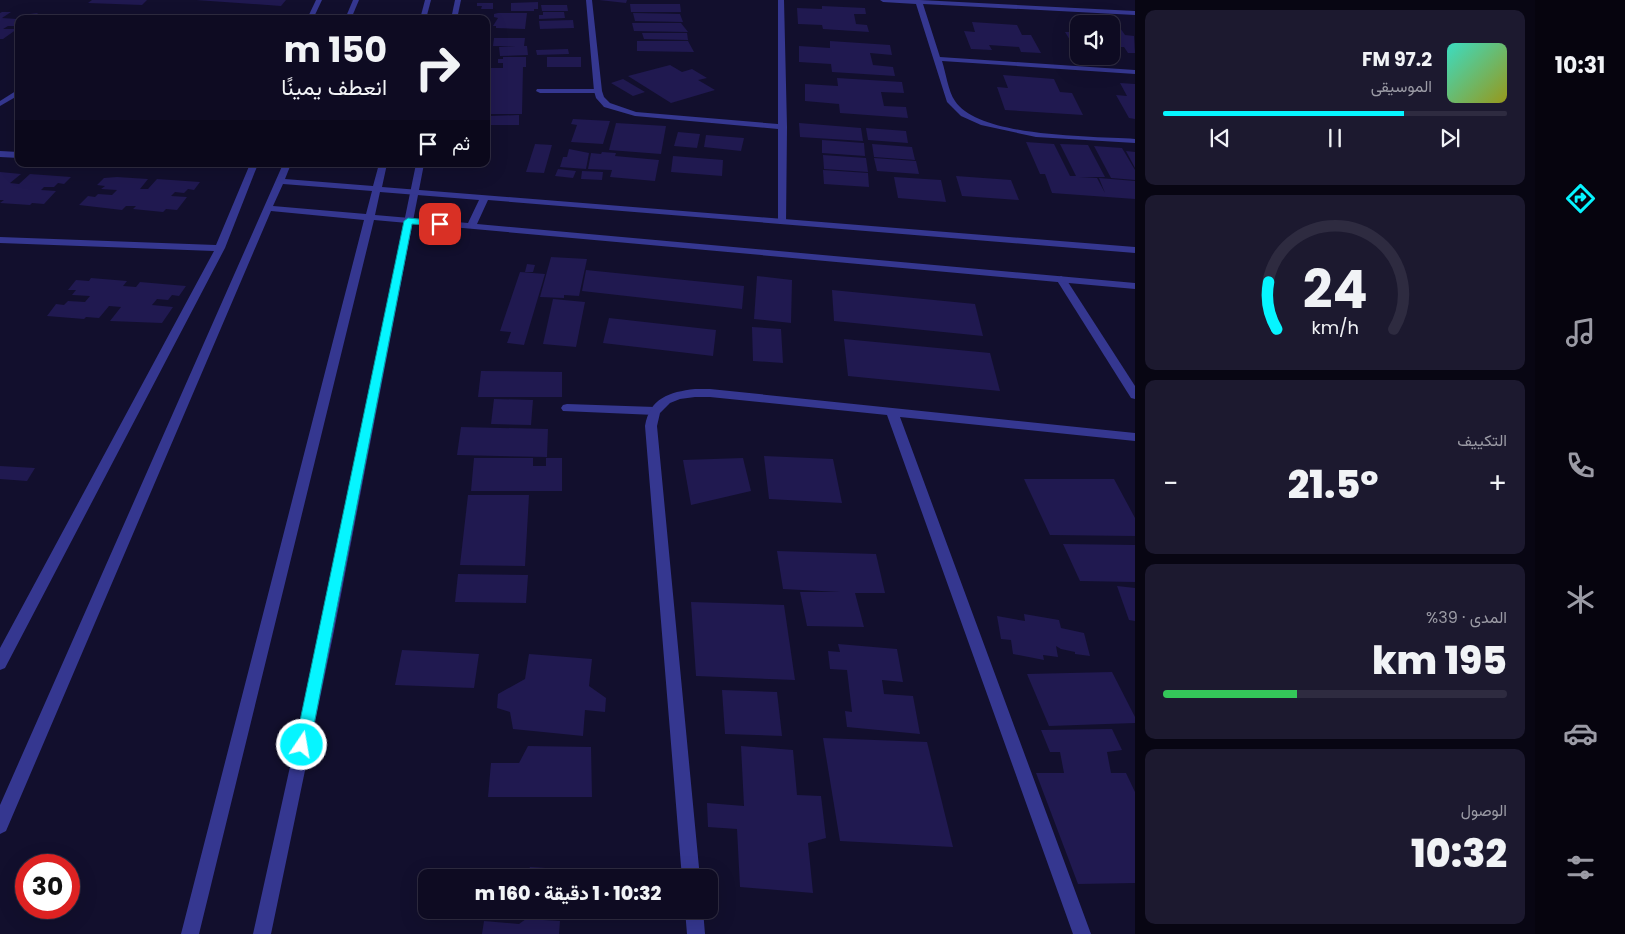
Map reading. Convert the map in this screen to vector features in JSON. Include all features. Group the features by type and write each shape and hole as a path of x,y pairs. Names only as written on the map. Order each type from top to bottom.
{"street":[{"path":"312,15 319,0"},
{"path":"350,15 356,0"},
{"path":"424,15 428,0"},
{"path":"455,15 458,0"},
{"path":"588,0 598,91 600,98 607,105 635,114 783,127"},
{"path":"781,0 783,222"},
{"path":"883,0 1135,14"},
{"path":"919,2 951,102 956,110 981,125 1017,132 1135,141"},
{"path":"938,59 1135,72"},
{"path":"540,91 598,91"},
{"path":"0,104 15,94"},
{"path":"0,154 15,155"},
{"path":"0,664 220,248 253,167"},
{"path":"0,825 286,167"},
{"path":"190,934 382,167"},
{"path":"262,934 327,631 419,167"},
{"path":"280,181 1135,250"},
{"path":"471,226 484,197"},
{"path":"268,208 1135,286"},
{"path":"0,240 220,248"},
{"path":"1061,279 1135,395"},
{"path":"690,869 651,426 655,411 668,399 687,393 710,393 1135,437"},
{"path":"568,408 655,411"},
{"path":"892,412 1082,934"},
{"path":"695,919 696,934"}],"building":[{"path":"92,0 147,0 142,5 88,3"},
{"path":"196,0 286,0 281,6"},
{"path":"599,0 627,0 626,3"},
{"path":"538,2 538,9 534,9 534,11 511,11 511,3"},
{"path":"477,3 493,3 493,9 481,9 482,6 477,6"},
{"path":"630,4 680,4 681,12 631,12"},
{"path":"541,5 567,5 568,11 542,11"},
{"path":"822,6 865,8 866,14 854,14 856,24 867,25 869,32 823,29 822,25 798,24 797,8 822,9"},
{"path":"11,12 2,18 15,19 15,26 8,26 3,29 15,30 3,39 0,39 0,13"},
{"path":"543,12 564,12 565,18 539,19 539,15 543,15"},
{"path":"527,13 525,29 496,28 496,26 493,26 498,18 494,17 494,14"},
{"path":"633,13 680,14 683,22 635,21"},
{"path":"573,20 574,28 540,29 539,21"},
{"path":"972,22 1017,25 1022,35 1031,35 1041,53 1021,52 1019,47 989,45 992,50 971,49 964,31 975,32"},
{"path":"632,23 681,23 688,32 634,31"},
{"path":"1120,28 1125,35 1134,36 1135,53 1128,53 1124,47 1120,47"},
{"path":"1065,32 1070,32 1070,40"},
{"path":"642,33 687,33 688,40 644,39"},
{"path":"494,38 525,38 524,46 527,46 528,55 500,56 499,47 516,46 493,46"},
{"path":"637,41 688,41 694,52 637,51"},
{"path":"830,41 890,45 892,55 870,53 873,65 893,67 895,76 832,72 831,64 799,62 799,46 830,48"},
{"path":"568,49 569,54 537,55 536,50"},
{"path":"503,57 526,57 526,67 523,67 522,114 490,114 490,71 491,68 503,68 503,63 498,63 498,59 503,59"},
{"path":"547,57 581,57 581,67 547,67"},
{"path":"670,65 682,72 692,69 707,78 698,80 715,90 671,103 628,76"},
{"path":"1003,75 1054,79 1060,92 1072,93 1083,115 1005,110 997,87 1008,88"},
{"path":"837,78 902,82 904,93 881,92 884,106 906,107 908,118 840,113 839,104 805,101 805,84 838,86"},
{"path":"623,79 645,92 633,96 611,83"},
{"path":"1120,83 1135,84 1135,119 1129,118 1116,95 1127,96"},
{"path":"519,115 519,125 490,125 490,116"},
{"path":"573,119 610,121 603,144 571,142 577,125 571,124"},
{"path":"616,123 666,126 661,154 609,150"},
{"path":"799,123 861,128 863,141 800,137"},
{"path":"866,128 906,131 908,143 868,140"},
{"path":"678,132 700,134 697,148 674,146"},
{"path":"706,135 744,138 741,151 704,147"},
{"path":"822,140 864,143 865,156 822,153"},
{"path":"1026,142 1054,144 1070,176 1076,176 1060,144 1088,145 1105,177 1079,177 1097,178 1105,193 1099,178 1135,181 1135,199 1052,193 1045,174 1040,174"},
{"path":"535,144 552,145 544,173 526,172"},
{"path":"872,144 912,147 915,160 874,157"},
{"path":"1094,146 1122,148 1135,170 1135,180 1111,178"},
{"path":"569,149 589,153 586,169 560,167 563,157 567,157"},
{"path":"1126,151 1135,152 1135,168"},
{"path":"602,152 616,153 615,156 659,160 655,181 610,177 612,170 588,169 591,153 601,154"},
{"path":"823,155 866,158 868,172 824,169"},
{"path":"673,156 723,160 722,176 671,172"},
{"path":"874,158 916,161 919,174 877,171"},
{"path":"558,169 576,171 573,178 555,176"},
{"path":"823,170 868,173 869,187 824,184"},
{"path":"582,171 603,172 602,180 581,179"},
{"path":"0,172 21,174 10,183 19,184 30,174 71,177 64,184 58,183 54,187 44,187 41,190 56,191 44,204 0,203 4,200 0,200"},
{"path":"956,176 1011,180 1019,200 962,196"},
{"path":"894,177 941,180 946,202 898,198"},
{"path":"104,178 148,179 140,189 148,189 157,179 200,182 194,190 188,189 184,193 175,192 171,196 187,197 177,210 166,209 163,212 133,209 136,206 126,206 122,210 79,205 88,196 95,197 98,194 112,195 117,190 101,189 105,186 97,185"},
{"path":"551,257 587,259 579,296 564,295 564,298 540,297"},
{"path":"527,264 535,265 533,272 525,272"},
{"path":"586,270 744,286 742,309 582,291"},
{"path":"520,272 545,274 524,345 507,343 511,332 500,331"},
{"path":"757,276 792,280 791,323 754,319"},
{"path":"91,278 127,281 123,286 136,287 140,282 186,286 179,296 172,295 168,300 157,299 152,305 173,307 162,323 110,321 121,307 109,306 99,318 86,317 84,319 47,316 56,304 64,305 68,301 85,302 90,296 72,295 76,290 68,290 76,280 89,281"},
{"path":"832,290 975,304 983,336 834,321"},
{"path":"553,299 585,302 576,347 543,344"},
{"path":"609,318 716,330 713,356 603,343"},
{"path":"752,327 781,329 783,363 753,361"},
{"path":"844,339 990,353 1000,391 848,376"},
{"path":"481,371 562,372 562,397 478,397"},
{"path":"494,399 533,400 531,425 491,424"},
{"path":"461,427 548,429 547,457 457,455"},
{"path":"764,456 833,459 842,503 769,499"},
{"path":"474,458 533,458 533,466 546,466 546,458 562,458 562,491 471,491"},
{"path":"743,458 751,491 691,505 683,460"},
{"path":"0,466 35,468 27,481 0,479"},
{"path":"1024,479 1114,479 1135,518 1135,536 1050,535"},
{"path":"468,495 529,495 525,566 460,565"},
{"path":"1063,544 1135,545 1135,582 1080,581"},
{"path":"777,551 876,554 885,593 855,593 864,627 807,626 800,592 840,592 783,589"},
{"path":"458,574 528,575 526,603 455,602"},
{"path":"1117,586 1135,588 1135,621 1129,620"},
{"path":"691,602 784,605 795,680 696,676"},
{"path":"1024,614 1059,620 1061,628 1084,633 1090,656 1075,654 1075,652 1056,646 1058,657 1043,655 1044,660 1013,654 1011,640 1001,639 997,616 1025,621"},
{"path":"838,644 897,649 903,682 882,680 884,694 913,696 920,734 847,727 845,711 852,712 847,670 830,669 828,651 840,652"},
{"path":"402,650 479,654 474,688 395,685"},
{"path":"529,654 592,659 589,686 606,698 605,712 585,710 583,736 513,729 510,712 497,708 498,694 525,679"},
{"path":"1112,672 1135,717 1135,723 1049,726 1027,674"},
{"path":"722,690 777,692 782,736 725,734"},
{"path":"1112,729 1122,750 1107,752 1111,773 1126,773 1135,792 1135,883 1078,884 1036,773 1064,773 1060,752 1050,752 1041,730"},
{"path":"823,738 927,742 953,847 840,841"},
{"path":"528,746 591,747 592,797 488,797 491,763 519,763"},
{"path":"741,746 793,750 797,795 821,796 826,838 808,843 813,893 740,887 737,829 708,827 707,803 744,806"},
{"path":"530,867 562,869 529,869"},
{"path":"526,919 560,921 559,934 482,934 484,921 519,924"}],"route":[{"path":"302,745 327,631 408,221 440,224"}]}
